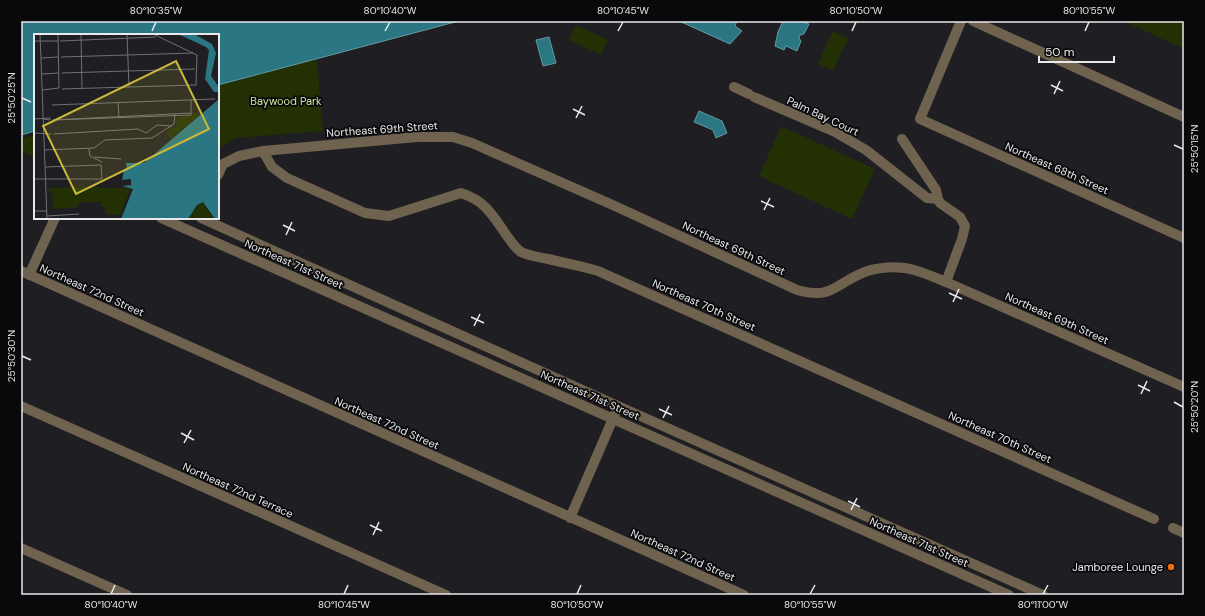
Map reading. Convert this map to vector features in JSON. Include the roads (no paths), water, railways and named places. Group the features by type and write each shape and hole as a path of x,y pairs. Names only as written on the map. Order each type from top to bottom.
{"street":[{"name":"Northeast 68th Street","path":"961,21 920,119 1184,238"},
{"path":"973,21 1184,117"},
{"name":"Palm Bay Court","path":"734,87 751,96 835,132 866,150 927,198 938,199"},
{"name":"Northeast 69th Street","path":"219,173 223,164 239,156 263,151 417,137 453,137 472,143 615,206 797,290 819,294 830,291 861,274 880,269 891,268 914,270 946,282 1184,387"},
{"name":"Palm Bay Court","path":"902,139 936,190 940,202 960,217 965,226 946,282"},
{"name":"Northeast 70th Street","path":"263,151 272,167 287,178 365,213 390,216 461,193 472,197 481,202 490,212 515,247 521,252 536,257 586,267 598,271 1154,519"},
{"path":"25,273 54,219"},
{"name":"Northeast 71st Street","path":"163,219 1009,595"},
{"path":"192,232 198,219"},
{"name":"Northeast 71st Street","path":"203,219 1043,595"},
{"name":"Northeast 72nd Street","path":"25,273 744,595"},
{"name":"Northeast 72nd Terrace","path":"21,406 440,594"},
{"path":"570,518 618,406"},
{"path":"1174,528 1184,532"},
{"path":"21,548 127,595"}],"water":[{"path":"21,21 459,21 219,85 219,34 34,34 34,131 21,135"},
{"path":"679,21 737,21 735,26 742,31 730,44"},
{"path":"783,21 801,21 809,24 804,34 800,35 799,38 801,41 797,51 786,46 784,50 775,46 778,32"},
{"path":"549,37 556,63 543,66 536,40"},
{"path":"699,111 722,121 727,133 716,138 713,130 694,122"}],"place":[{"name":"Jamboree Lounge","path":"1171,567"}],"park label":[{"name":"Baywood Park","path":"286,101"}]}
